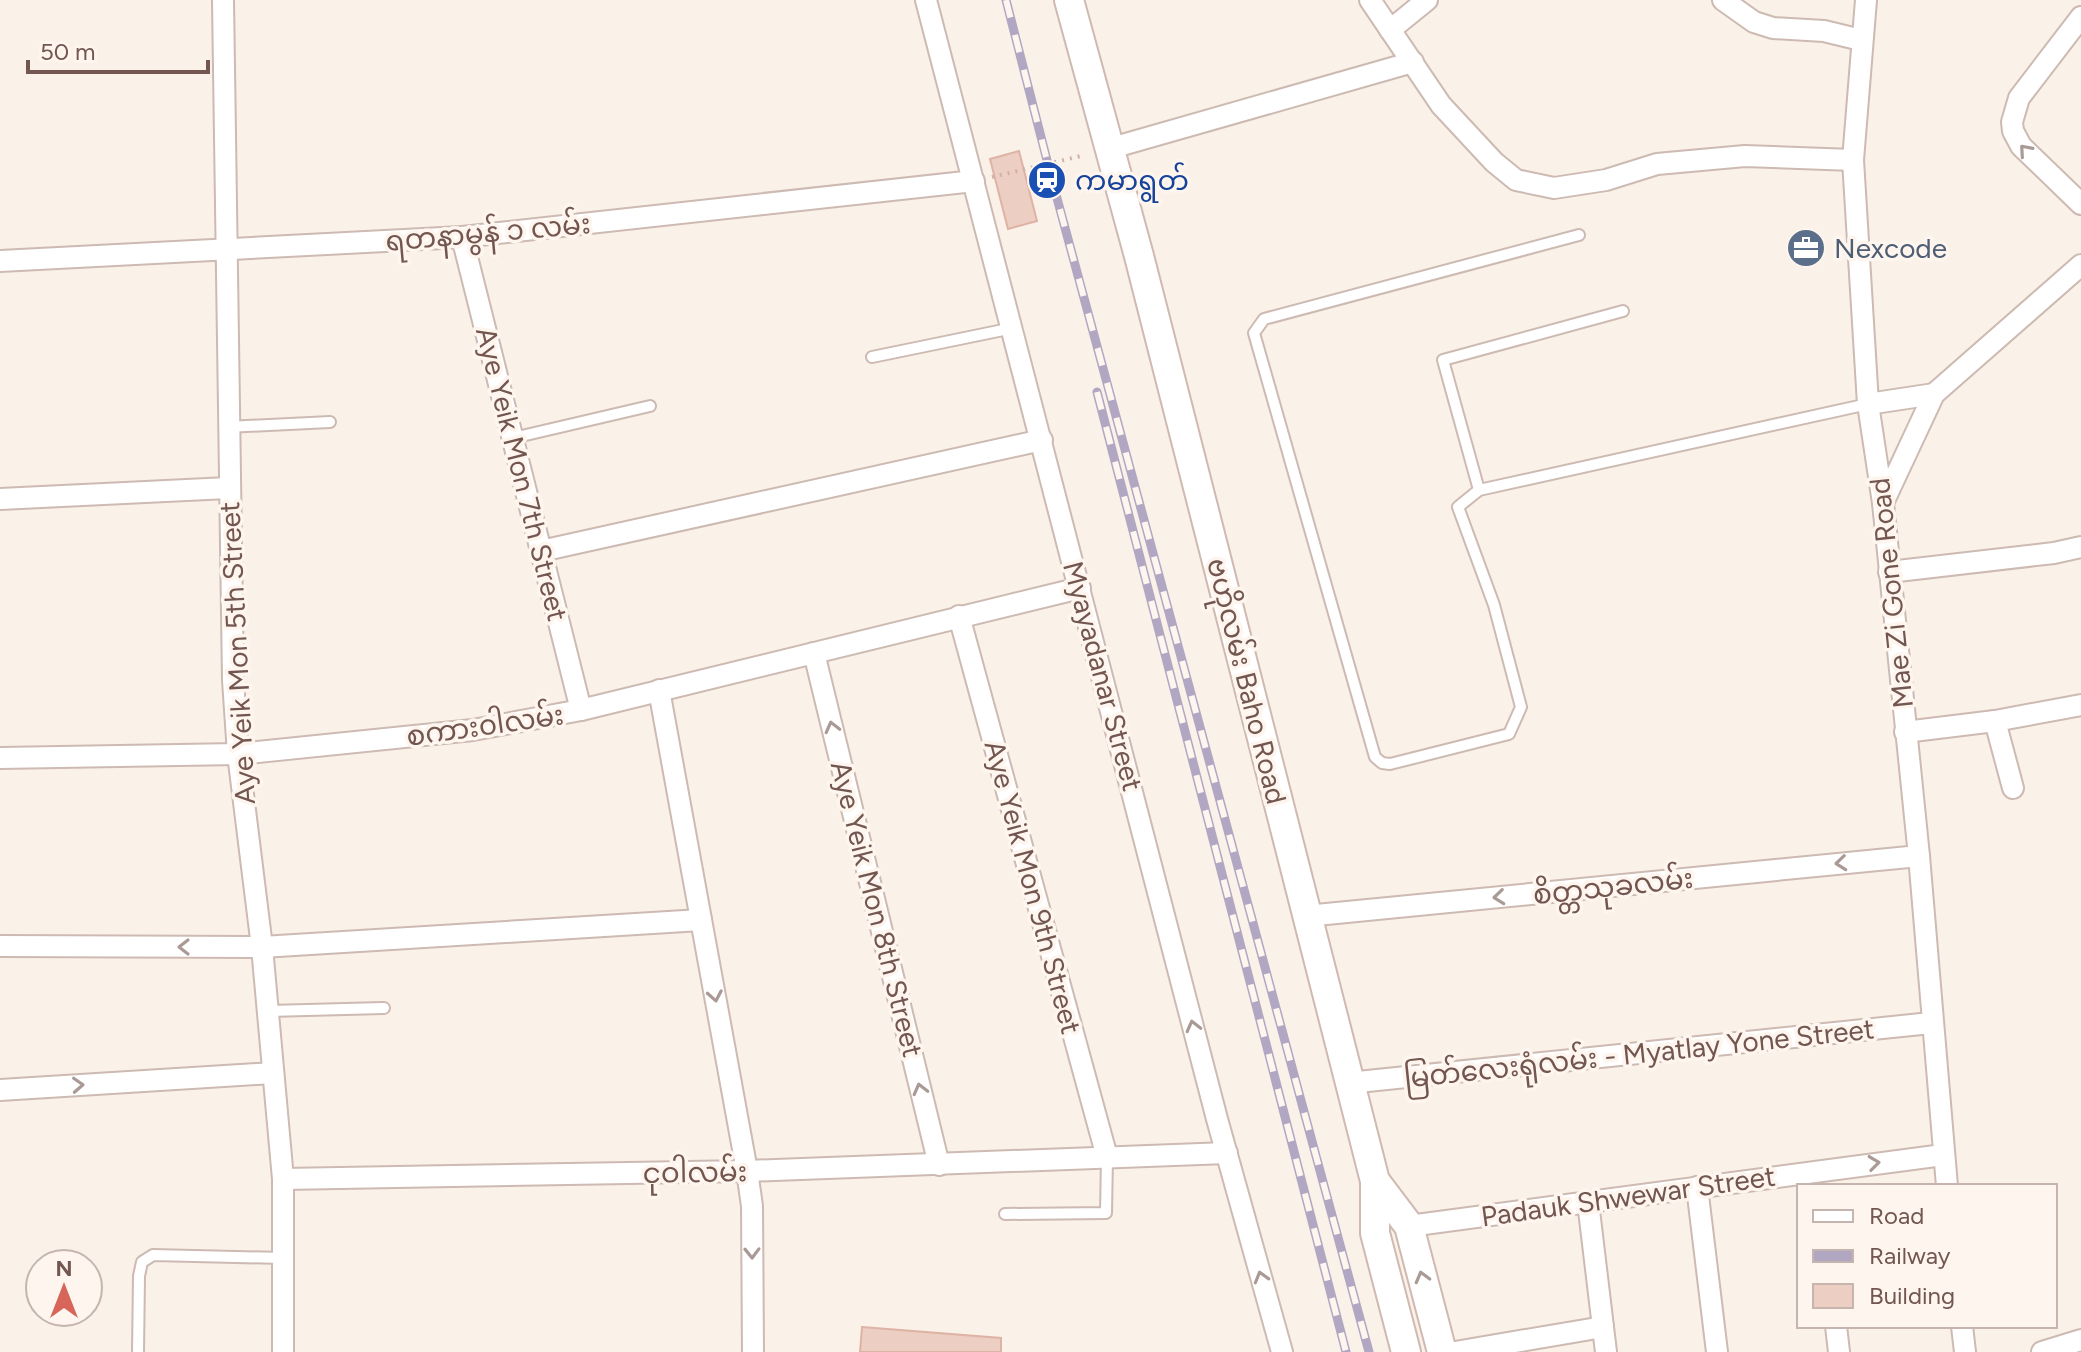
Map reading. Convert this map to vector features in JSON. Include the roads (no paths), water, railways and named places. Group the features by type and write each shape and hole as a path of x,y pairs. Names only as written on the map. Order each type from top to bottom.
{"main road":[{"name":"ဗဟိုလမ်း Baho Road","path":"1070,0 1139,256 1348,1083 1375,1181 1409,1226 1442,1352"},
{"path":"1375,1181 1375,1233 1406,1352"}],"street":[{"name":"Aye Yeik Mon 5th Street","path":"223,0 233,680 238,754 262,947 283,1179 283,1352"},
{"name":"Myayadanar Street","path":"926,0 1227,1153 1282,1352"},
{"path":"1370,0 1441,105 1494,162 1516,180 1554,188 1606,180 1657,164 1745,156 1853,160"},
{"path":"1390,30 1427,0"},
{"path":"1723,0 1754,22 1773,28 1824,31 1861,40"},
{"name":"Mae Zi Gone Road","path":"1866,0 1853,160 1868,404 1883,503 1919,856 1947,1184"},
{"path":"2081,17 2019,98 2012,122 2021,146 2081,204"},
{"path":"1108,149 1413,62"},
{"name":"ရတနာမွန် ၁ လမ်း","path":"0,261 462,237 974,181"},
{"name":"Aye Yeik Mon 7th Street","path":"462,237 581,710"},
{"path":"1883,503 1934,394 2081,265"},
{"path":"1868,404 1934,394"},
{"path":"541,551 1042,440"},
{"path":"0,499 228,488"},
{"path":"1889,572 2054,553 2081,547"},
{"name":"စကား၀ါလမ်း","path":"0,758 238,754 473,730 581,710 1080,588"},
{"name":"Aye Yeik Mon 9th Street","path":"959,616 1107,1157"},
{"name":"Aye Yeik Mon 8th Street","path":"814,653 939,1165"},
{"path":"659,690 752,1206 753,1352"},
{"path":"1905,732 1995,721 2081,705"},
{"path":"1995,721 2013,788"},
{"name":"စိတ္တသုခလမ်း","path":"1306,916 1919,856"},
{"path":"0,946 262,947 701,920"},
{"name":"မြတ်လေးရုံလမ်း - Myatlay Yone Street","path":"1348,1083 1931,1023"},
{"path":"0,1090 273,1073"},
{"name":"ငုဝါလမ်း","path":"283,1179 747,1171 1227,1153"},
{"name":"Padauk Shwewar Street","path":"1409,1226 1697,1187 1819,1178 1943,1155"},
{"path":"1697,1187 1717,1352"},
{"path":"1588,1202 1606,1352"},
{"path":"1455,1352 1603,1327"},
{"path":"1836,1328 1839,1352"},
{"path":"1962,1328 1965,1352"},
{"path":"2042,1352 2081,1341"}],"lane":[{"path":"1579,235 1264,319 1254,333 1375,757 1382,763 1390,764 1509,734 1521,707 1494,605 1458,507 1479,490 1868,404"},
{"path":"1479,490 1443,360 1623,311"},
{"path":"872,357 1013,328"},
{"path":"513,438 650,406"},
{"path":"227,427 330,422"},
{"path":"268,1011 384,1008"},
{"path":"1005,1214 1106,1213 1107,1157"},
{"path":"138,1352 142,1262 153,1255 283,1258"}],"railway":[{"path":"1006,0 1369,1352"},
{"path":"1097,392 1346,1352"}],"place":[{"name":"ကမာရွတ်","path":"1047,180"},
{"name":"Nexcode","path":"1806,248"}]}
